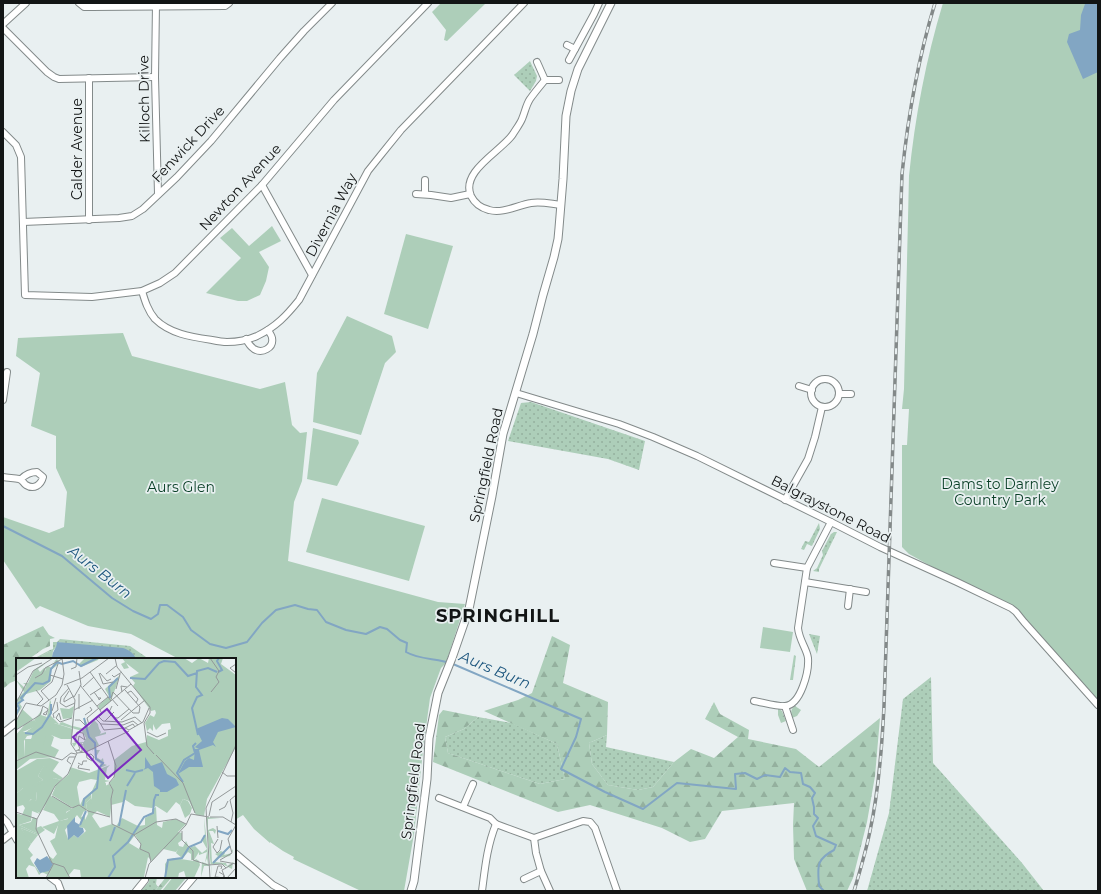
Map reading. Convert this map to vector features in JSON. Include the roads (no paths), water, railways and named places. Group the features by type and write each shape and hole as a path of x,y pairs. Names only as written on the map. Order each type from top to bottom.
{"street":[{"path":"3,24 26,3"},
{"path":"79,3 84,7 156,4 225,6 229,3"},
{"name":"Fenwick Drive","path":"23,222 120,218 132,216 143,209 177,177 211,140 280,58 332,3"},
{"name":"Newton Avenue","path":"23,222 25,295 92,297 142,291 160,283 175,273 262,185 334,100 428,3"},
{"name":"Divernia Way","path":"142,291 149,311 155,319 172,331 196,338 227,342 242,341 268,330 285,317 299,300 368,171 401,130 524,3"},
{"path":"570,60 599,3"},
{"name":"Springfield Road","path":"411,891 414,881 427,779 430,738 438,693 449,668 469,609 491,504 503,434 554,257 560,228 566,116 571,91 578,69 611,3"},
{"name":"Killoch Drive","path":"156,4 155,77 158,194"},
{"path":"3,28 47,72 59,79 155,77"},
{"path":"567,45 575,49"},
{"path":"537,62 545,80"},
{"name":"Calder Avenue","path":"89,78 89,220"},
{"path":"545,80 529,100 522,120 512,136 487,159 472,176 469,187 470,194 479,207 491,211 499,211 530,203 543,202 561,206"},
{"path":"545,80 559,80"},
{"path":"3,132 16,145 21,158 23,222"},
{"path":"425,180 425,194"},
{"path":"262,185 312,275"},
{"path":"416,194 451,198 470,194"},
{"path":"246,339 256,350 262,351 268,349 271,345 272,338 268,330"},
{"path":"3,400 7,372"},
{"path":"820,380 829,380 836,385 839,394 838,398 832,405 822,407 812,399 812,390 813,386 820,380"},
{"path":"799,386 812,390"},
{"name":"Balgraystone Road","path":"516,393 619,424 653,436 831,522 880,548 957,582 1016,612 1098,705"},
{"path":"839,394 851,394"},
{"path":"785,500 808,459 822,407"},
{"path":"3,477 21,479"},
{"path":"754,701 785,706 792,704 802,689 806,677 808,658 799,635 798,628 807,568 831,522"},
{"path":"774,563 807,568"},
{"path":"805,582 866,592"},
{"path":"848,606 850,589"},
{"path":"785,706 793,730"},
{"path":"3,733 16,723"},
{"path":"463,807 473,784"},
{"path":"439,798 490,818 496,824 534,838 583,821 590,822 595,828 617,891"},
{"path":"3,818 15,830 3,840"},
{"path":"482,891 488,846 496,824"},
{"path":"534,838 541,871 550,891"},
{"path":"236,855 273,885 284,891"},
{"path":"524,879 541,871"},
{"path":"51,878 58,883 61,891"},
{"path":"136,891 145,878"},
{"path":"182,891 193,878"},
{"path":"268,891 273,885"}],"water":[{"path":"1086,3 1098,3 1098,72 1083,79 1067,42 1069,34 1080,30 1081,15"},
{"path":"57,642 123,648 131,652 136,658 52,658"}],"waterway":[{"name":"Aurs Burn","path":"3,526 62,556 112,598 133,611 151,619 158,614 160,605 167,605 183,617 191,630 210,644 226,648 247,642 262,623 276,610 295,605 317,610 326,622 346,630 366,634 380,627 387,629 400,640 407,643 406,652 411,655 453,664 581,719 576,737 561,769 605,792 643,809 677,783 736,789 735,774 745,773 757,779 765,775 780,777 785,768 790,772 801,773 803,784 810,787 815,793 812,798 814,814 818,818 813,826 816,836 836,845 834,850 824,857 819,865 819,886 824,891"}],"railway":[{"path":"854,891 865,854 873,816 880,768 884,706 902,174 914,88 935,3"}],"district":[{"name":"SPRINGHILL","path":"498,616"}],"park label":[{"name":"Aurs Glen","path":"181,487"},
{"name":"Dams to Darnley Country Park","path":"1000,492"}]}
